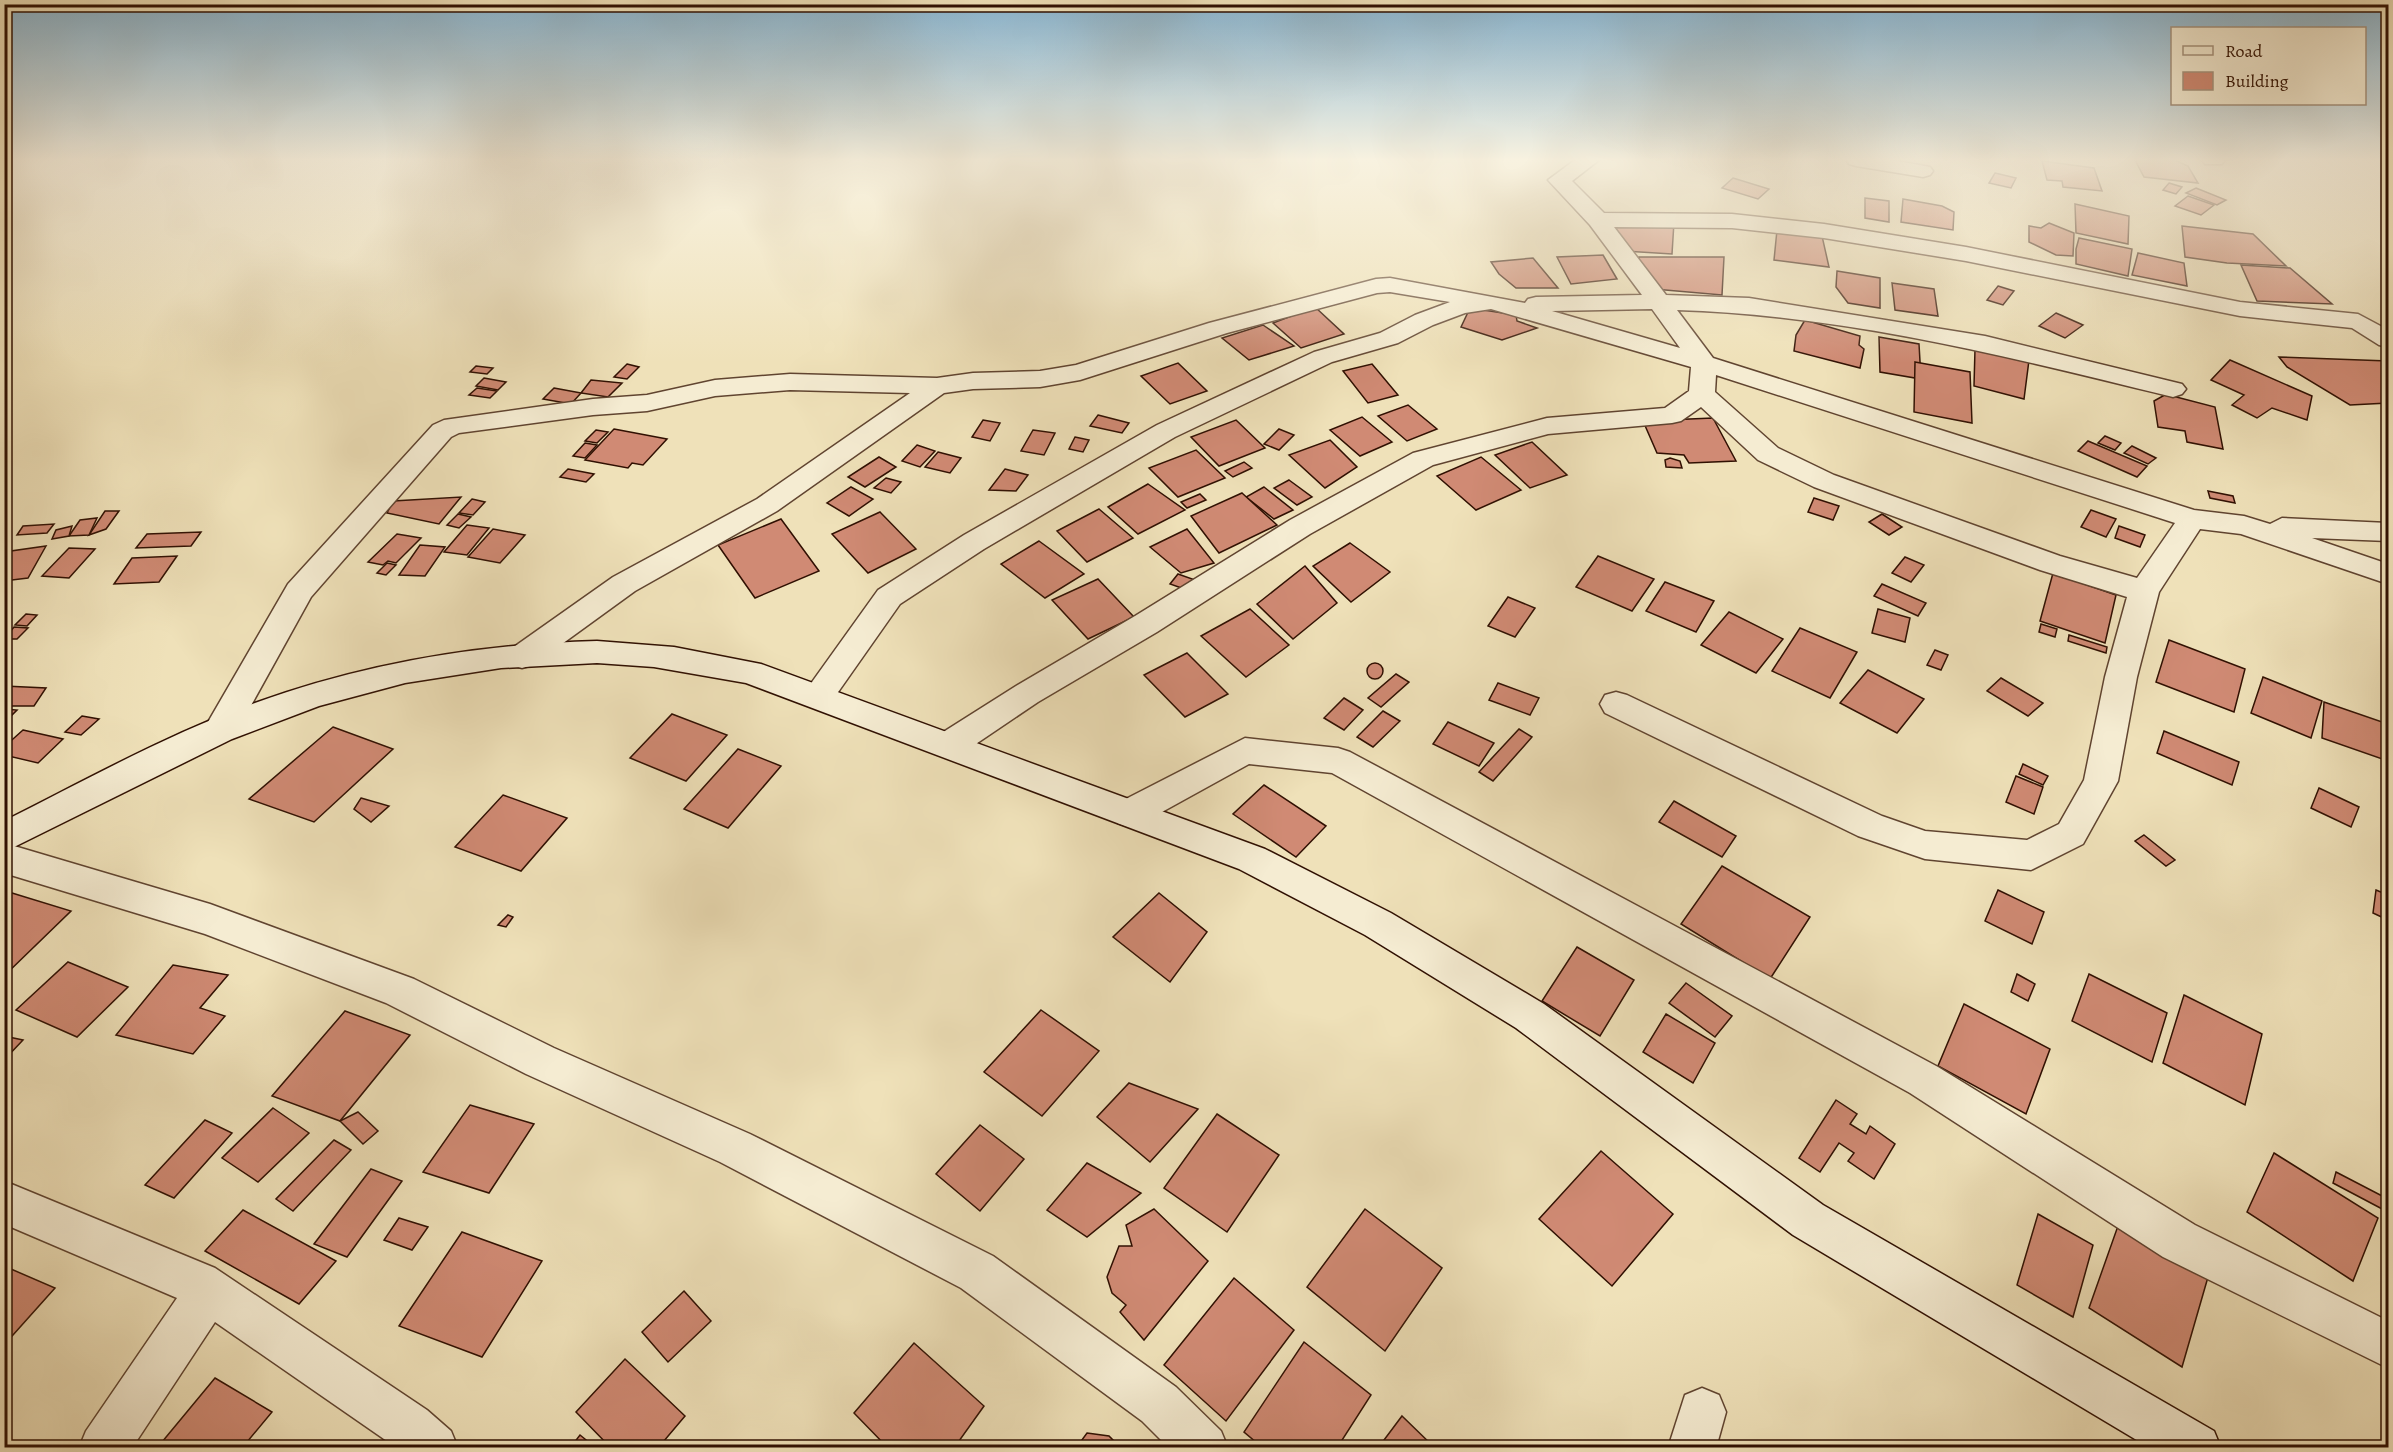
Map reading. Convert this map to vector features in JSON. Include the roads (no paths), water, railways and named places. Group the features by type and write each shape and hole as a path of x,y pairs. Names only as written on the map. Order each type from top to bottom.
{"street":[{"path":"1603,228 1656,302 1704,363 1702,394"},
{"path":"1793,228 1966,254 2240,309 2358,321 2388,340"},
{"path":"221,729 299,591 437,436 453,426 593,407 647,404 715,388 790,382 937,387 973,381 1040,379 1080,372 1218,328 1376,286 1390,285 1503,304 1704,363 2192,519 2244,525 2388,532"},
{"path":"818,697 889,597 974,542 1166,430 1323,357 1389,338 1411,329 1424,320 1462,306 1656,302 1749,305 1985,343 2173,389"},
{"path":"522,657 624,584 767,505 937,387"},
{"path":"1702,394 1768,454 1824,481 2050,563 2144,591"},
{"path":"949,745 1027,694 1146,624 1300,527 1423,459 1547,426 1671,415 1702,394"},
{"path":"1616,704 1870,826 1925,845 2031,855 2071,834 2101,781 2121,677 2144,591 2192,519"},
{"path":"2244,525 2388,574"},
{"path":"4,838 221,729 356,682 438,664 597,652 665,657 750,672 1252,859 1378,924 1530,1016 1808,1220 2197,1448"},
{"path":"1130,813 1245,751 1338,761 1924,1080 2179,1241 2388,1344"},
{"path":"4,858 210,920 400,991 540,1061 735,1148 977,1272 1159,1404 1204,1448"},
{"path":"4,1202 199,1284 410,1427 434,1448"},
{"path":"103,1448 209,1291"}]}
